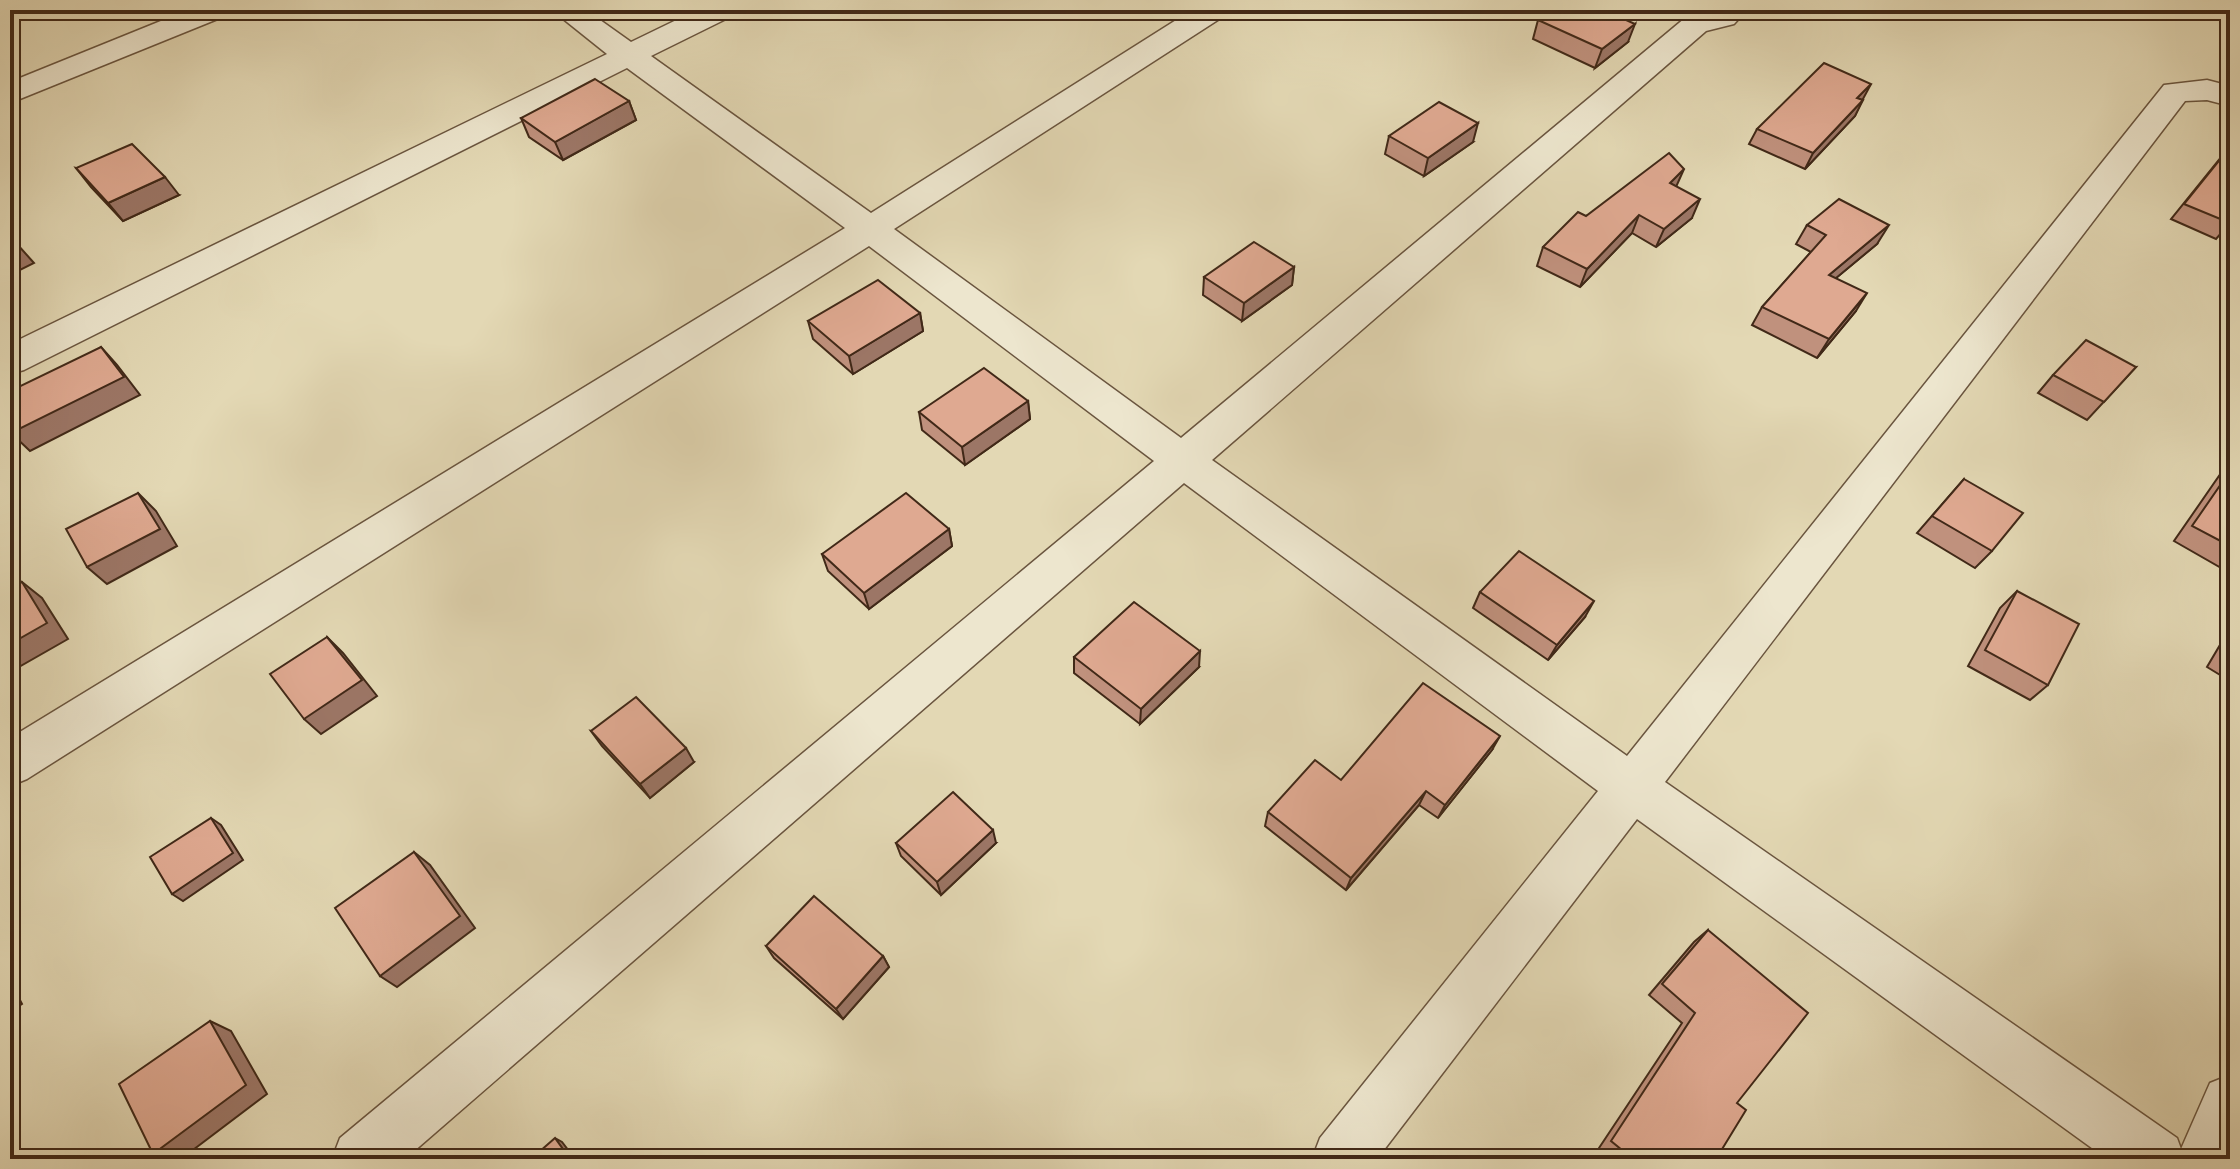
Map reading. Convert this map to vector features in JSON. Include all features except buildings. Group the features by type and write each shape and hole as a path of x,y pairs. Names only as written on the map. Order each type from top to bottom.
{"lane":[{"path":"10,93 214,10"},
{"path":"567,10 870,229 1468,671 2156,1159"},
{"path":"10,360 721,10"},
{"path":"10,764 870,229 1213,10"},
{"path":"361,1159 1184,462 1697,15"},
{"path":"1341,1159 2175,92 2207,90 2230,96"},
{"path":"2206,1159 2230,1103"}]}
